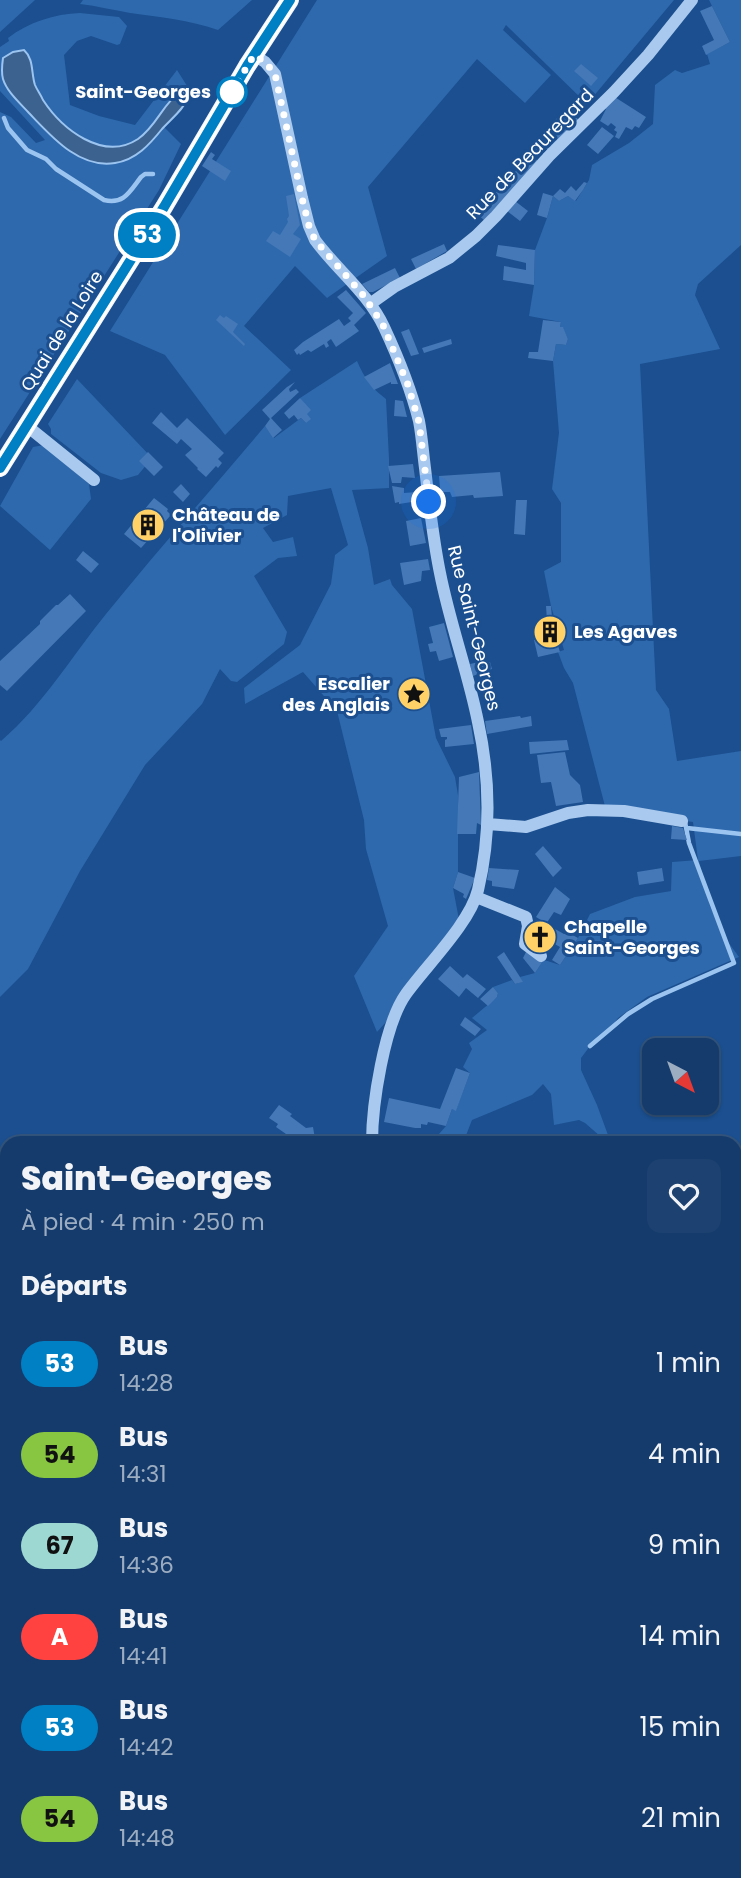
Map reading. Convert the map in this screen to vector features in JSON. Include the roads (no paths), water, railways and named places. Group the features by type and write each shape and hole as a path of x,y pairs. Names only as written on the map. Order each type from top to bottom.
{"main road":[{"name":"Quai de la Loire","path":"0,468 290,0"}],"street":[{"name":"Rue de Beauregard","path":"370,304 394,287 449,258 476,236 549,156 648,55 692,0"},
{"name":"Rue Saint-Georges","path":"254,55 265,62 275,74 302,198 315,240 370,304 383,325 405,378 419,422 442,581 479,724 486,776 488,824 476,897 460,925 406,993 396,1012 389,1032 377,1091 372,1136"},
{"path":"27,426 94,480"},
{"path":"488,824 526,827 568,813 588,810 624,811 682,821"},
{"path":"476,897 526,917 528,926 525,944 541,956"}],"waterway":[{"path":"4,118 8,128 27,150 46,159 56,169 104,200 122,199 141,177 153,174"},
{"path":"590,1046 628,1014 652,999 734,963 689,843 685,822"},
{"path":"687,828 741,834"}],"place":[{"name":"Saint-Georges","path":"232,92"},
{"name":"Château de l'Olivier","path":"148,525"},
{"name":"Les Agaves","path":"550,632"},
{"name":"Escalier des Anglais","path":"414,694"},
{"name":"Chapelle Saint-Georges","path":"540,937"}]}
